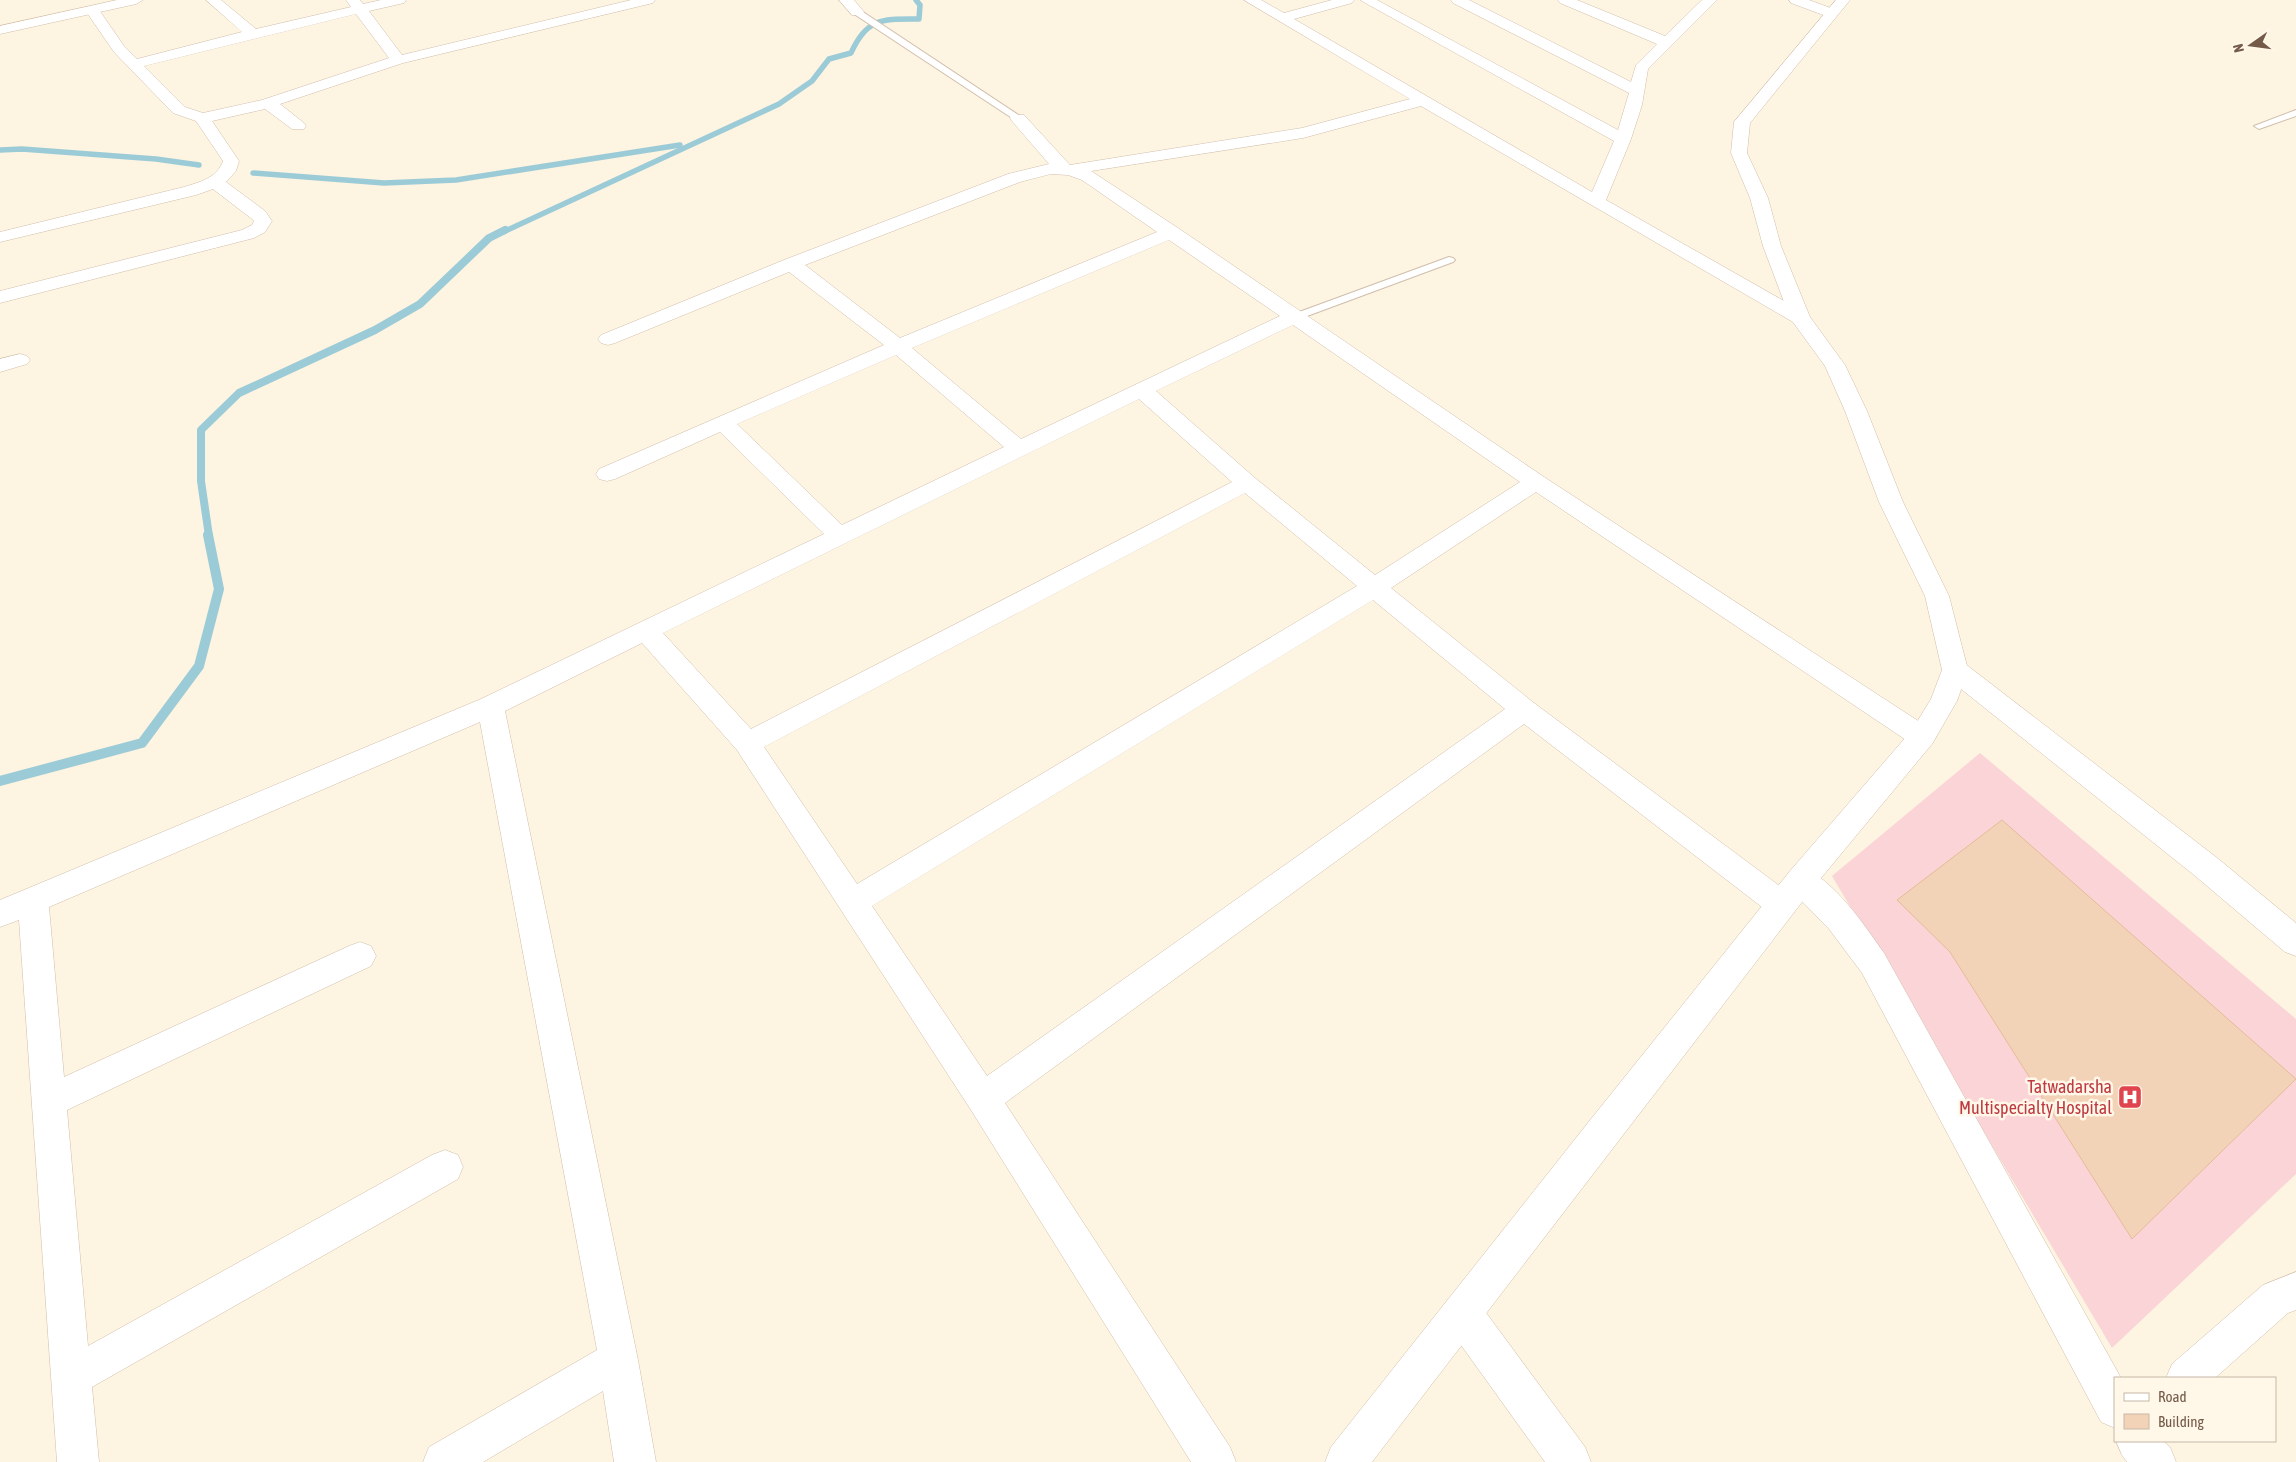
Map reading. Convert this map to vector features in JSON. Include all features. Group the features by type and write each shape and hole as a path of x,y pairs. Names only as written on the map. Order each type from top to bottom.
{"street":[{"path":"0,30 136,0"},
{"path":"213,0 253,34"},
{"path":"134,64 253,34 357,4 399,0"},
{"path":"92,10 119,49 179,110 202,118 227,114 268,103 398,60 648,0"},
{"path":"846,0 856,12"},
{"path":"1251,0 1596,202 1800,318"},
{"path":"1282,18 1347,0"},
{"path":"1366,0 1623,139"},
{"path":"1458,0 1637,91"},
{"path":"1565,0 1666,42"},
{"path":"1796,0 1837,6"},
{"path":"357,4 398,60"},
{"path":"1596,202 1623,139 1637,91 1641,68 1699,4"},
{"path":"1346,1462 1791,892 1922,737 1944,701 1955,670 1937,596 1891,502 1856,411 1835,364 1800,318 1772,246 1759,198 1739,153 1742,122 1837,6"},
{"path":"608,339 791,264 1044,168 1067,168 1303,133 1422,100"},
{"path":"268,103 298,126"},
{"path":"0,237 190,190 215,182 228,172 231,161 202,118"},
{"path":"1018,118 1067,168 1088,176 1536,482 1922,737"},
{"path":"0,297 248,234 259,228 263,221 259,215 215,182"},
{"path":"607,474 898,346 1172,232"},
{"path":"791,264 898,346 1019,448"},
{"path":"0,914 491,706 1019,448 1143,391 1295,317"},
{"path":"0,366 20,360"},
{"path":"1143,391 1247,483 1524,710 1791,892 1827,902 1850,929 1873,963 2114,1406"},
{"path":"723,422 840,536"},
{"path":"853,902 1376,587 1536,482"},
{"path":"747,743 1247,483"},
{"path":"646,631 747,743 983,1099 1215,1462"},
{"path":"1955,670 2205,866 2296,942"},
{"path":"491,706 618,1360 634,1462"},
{"path":"983,1099 1524,710"},
{"path":"33,900 78,1462"},
{"path":"49,1101 360,956"},
{"path":"72,1377 444,1167"},
{"path":"2187,1377 2276,1298 2296,1291"},
{"path":"1462,1313 1570,1462"},
{"path":"444,1462 618,1360"},
{"path":"2137,1442 2155,1462"}],"lane":[{"path":"856,12 1018,118"},
{"path":"2259,126 2296,113"},
{"path":"1295,317 1449,260"}],"shaded area":[{"name":"Tatwadarsha Multispecialty Hospital","path":"1980,753 2296,1019 2296,1174 2112,1348 1832,876"}],"building":[{"path":"2002,820 2296,1079 2132,1239 1950,952 1897,900"}],"waterway":[{"path":"503,232 779,104 812,81 829,59 851,53 863,32 870,26 886,20 919,19 920,5 916,0"},
{"path":"253,173 384,183 456,180 680,145"},
{"path":"0,150 22,149 156,159 199,165"},
{"path":"209,536 201,481 201,430 239,393 375,330 420,304 489,238 505,230"},
{"path":"0,781 142,743 199,666 219,589 208,535"}],"place":[{"name":"Tatwadarsha Multispecialty Hospital","path":"2130,1097"}]}
